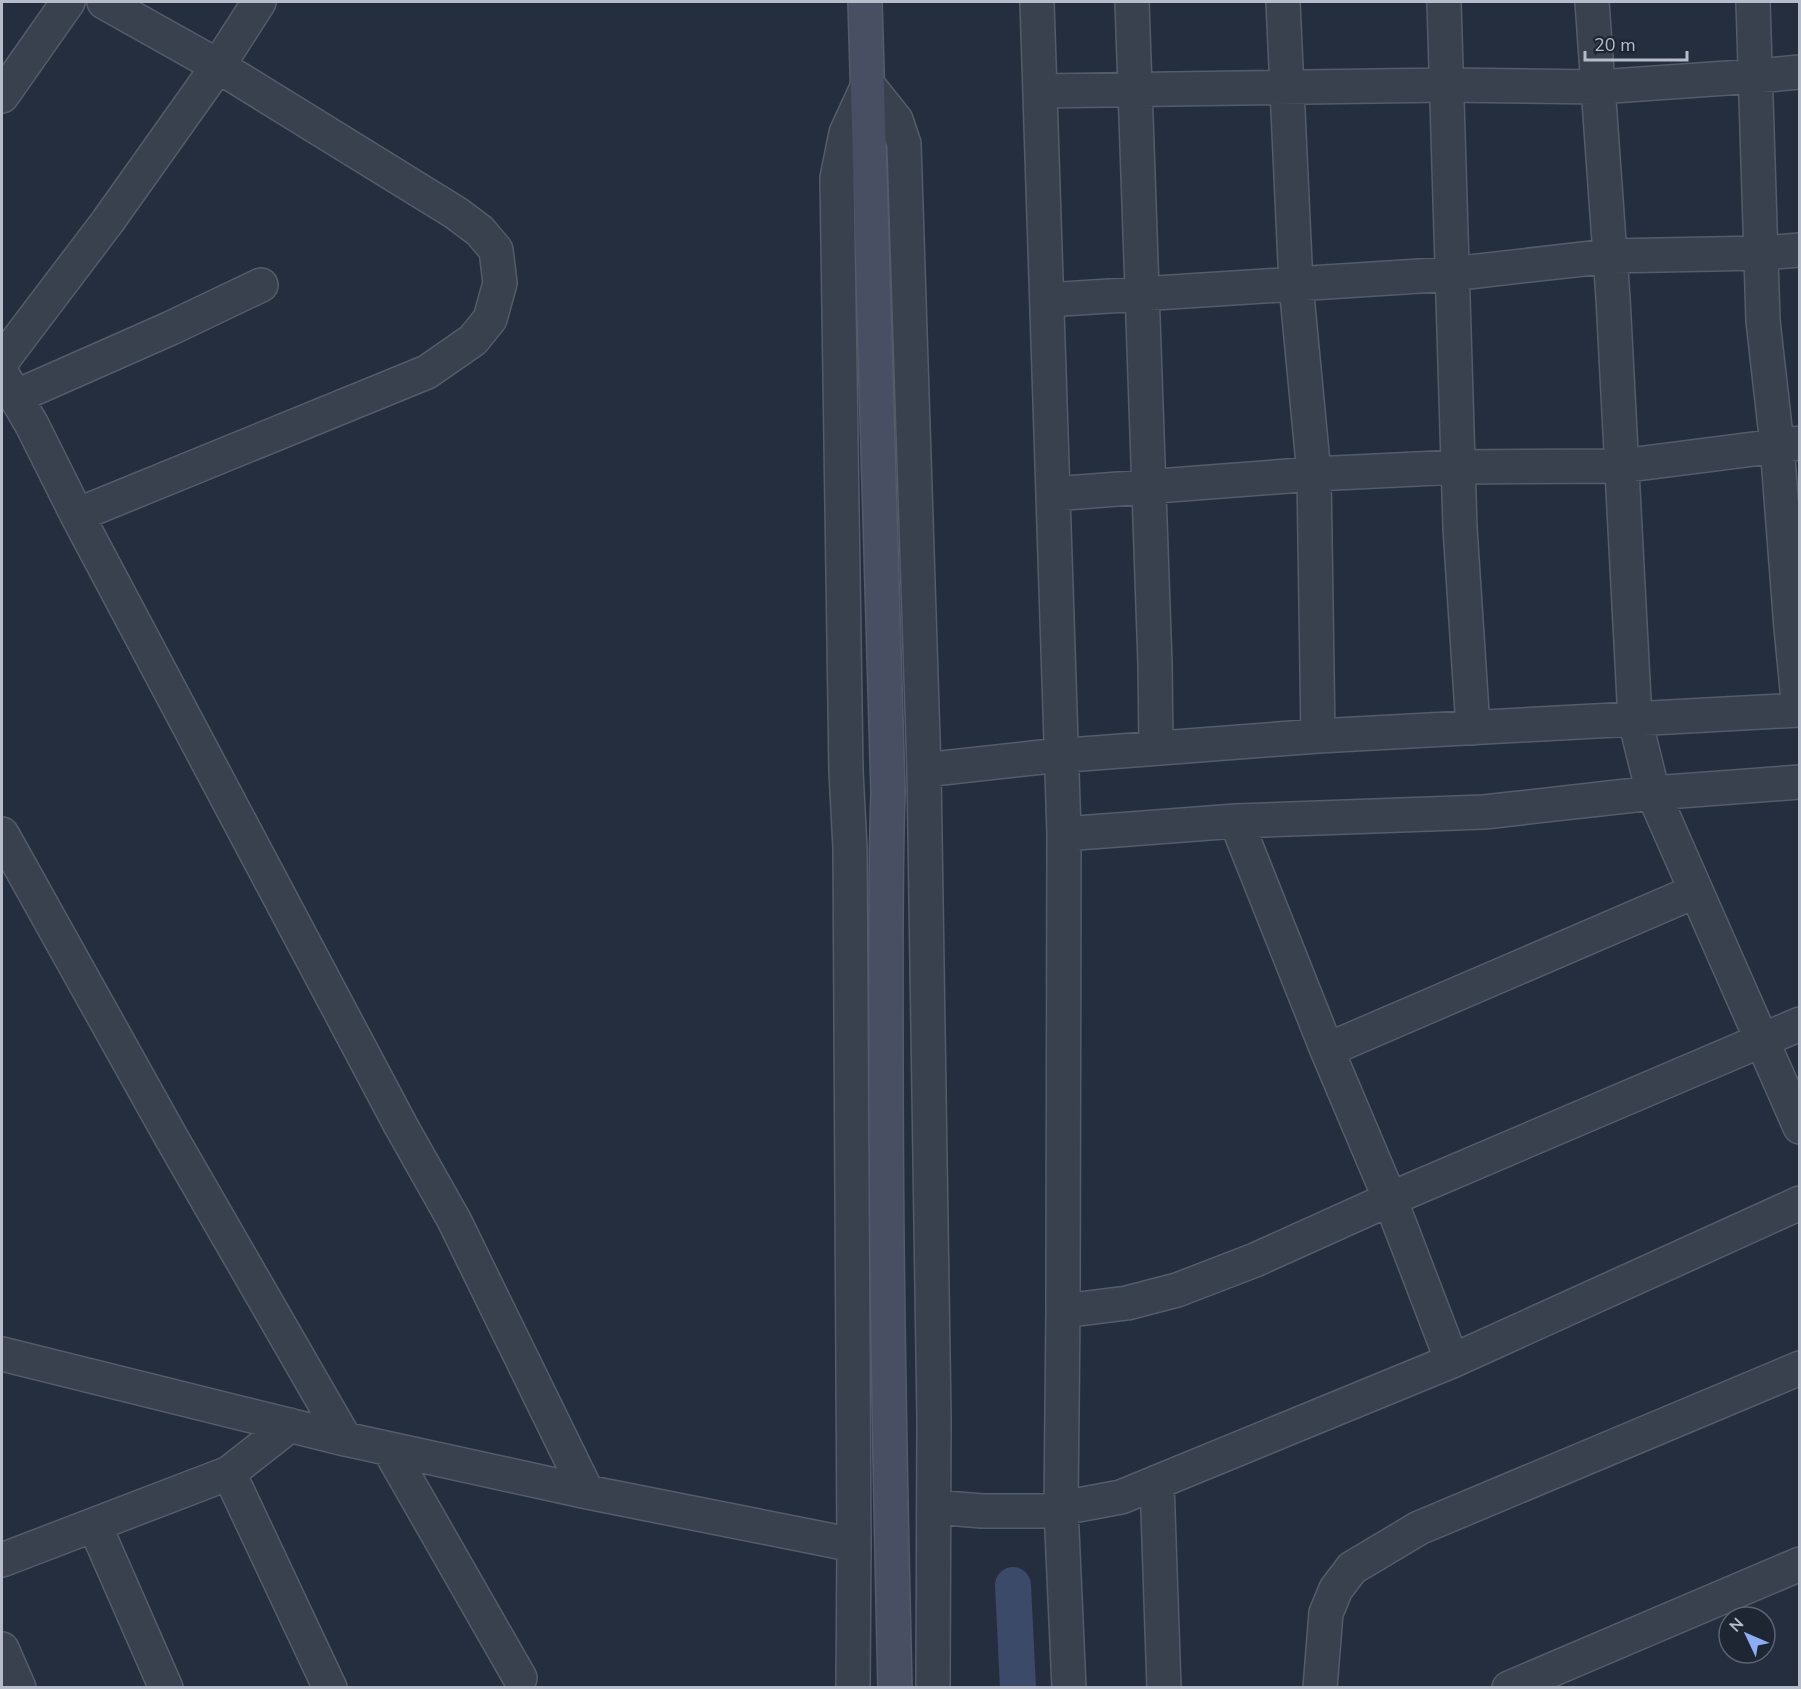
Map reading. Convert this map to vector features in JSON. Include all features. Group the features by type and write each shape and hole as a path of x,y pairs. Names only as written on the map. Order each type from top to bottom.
{"street":[{"path":"2,96 68,2"},
{"path":"77,515 427,372 473,340 490,319 500,283 496,250 480,231 456,213 218,66 104,2"},
{"path":"2,361 108,221 218,66 259,2"},
{"path":"865,2 888,792 886,1169 895,1688"},
{"path":"1037,2 1053,494 1052,756 1064,834 1064,1311 1054,1510 1069,1688"},
{"path":"1132,2 1156,748"},
{"path":"1282,2 1296,285 1314,474 1318,736"},
{"path":"1444,2 1460,528 1473,728"},
{"path":"1592,2 1610,256 1636,726 1651,784 1800,1127"},
{"path":"924,770 1052,756 1318,736 1473,728 1636,726 1799,710 1791,628 1788,444 1763,321 1753,2"},
{"path":"1040,91 1446,85 1598,87 1800,72"},
{"path":"868,85 896,120 904,144 924,770 934,1394 933,1688"},
{"path":"853,1688 850,848 846,759 837,178 846,133 868,85"},
{"path":"1047,300 1451,274 1610,256 1800,250"},
{"path":"261,285 171,328 8,386 32,425 77,515 401,1126 454,1220 587,1492"},
{"path":"1053,494 1314,474 1458,467 1622,466 1788,444"},
{"path":"1064,834 1236,822 1484,812 1651,784 1800,782"},
{"path":"1236,822 1327,1050 1390,1199 1452,1361"},
{"path":"2,834 171,1137 345,1439"},
{"path":"1327,1050 1696,891"},
{"path":"1064,1311 1127,1303 1176,1290 1255,1260 1390,1199 1800,1024"},
{"path":"934,1507 982,1511 1054,1510 1121,1497 1452,1361 1800,1203"},
{"path":"2,1354 389,1449 587,1492 854,1545"},
{"path":"1320,1688 1326,1613 1336,1589 1352,1568 1419,1528 1800,1368"},
{"path":"11,1549 94,1526 229,1473 290,1425"},
{"path":"389,1449 520,1678"},
{"path":"229,1473 330,1688"},
{"path":"1157,1482 1164,1688"},
{"path":"94,1526 166,1688"},
{"path":"1509,1688 1800,1564"},
{"path":"2,1649 18,1688"}],"waterway":[{"path":"1013,1585 1018,1688"}]}
